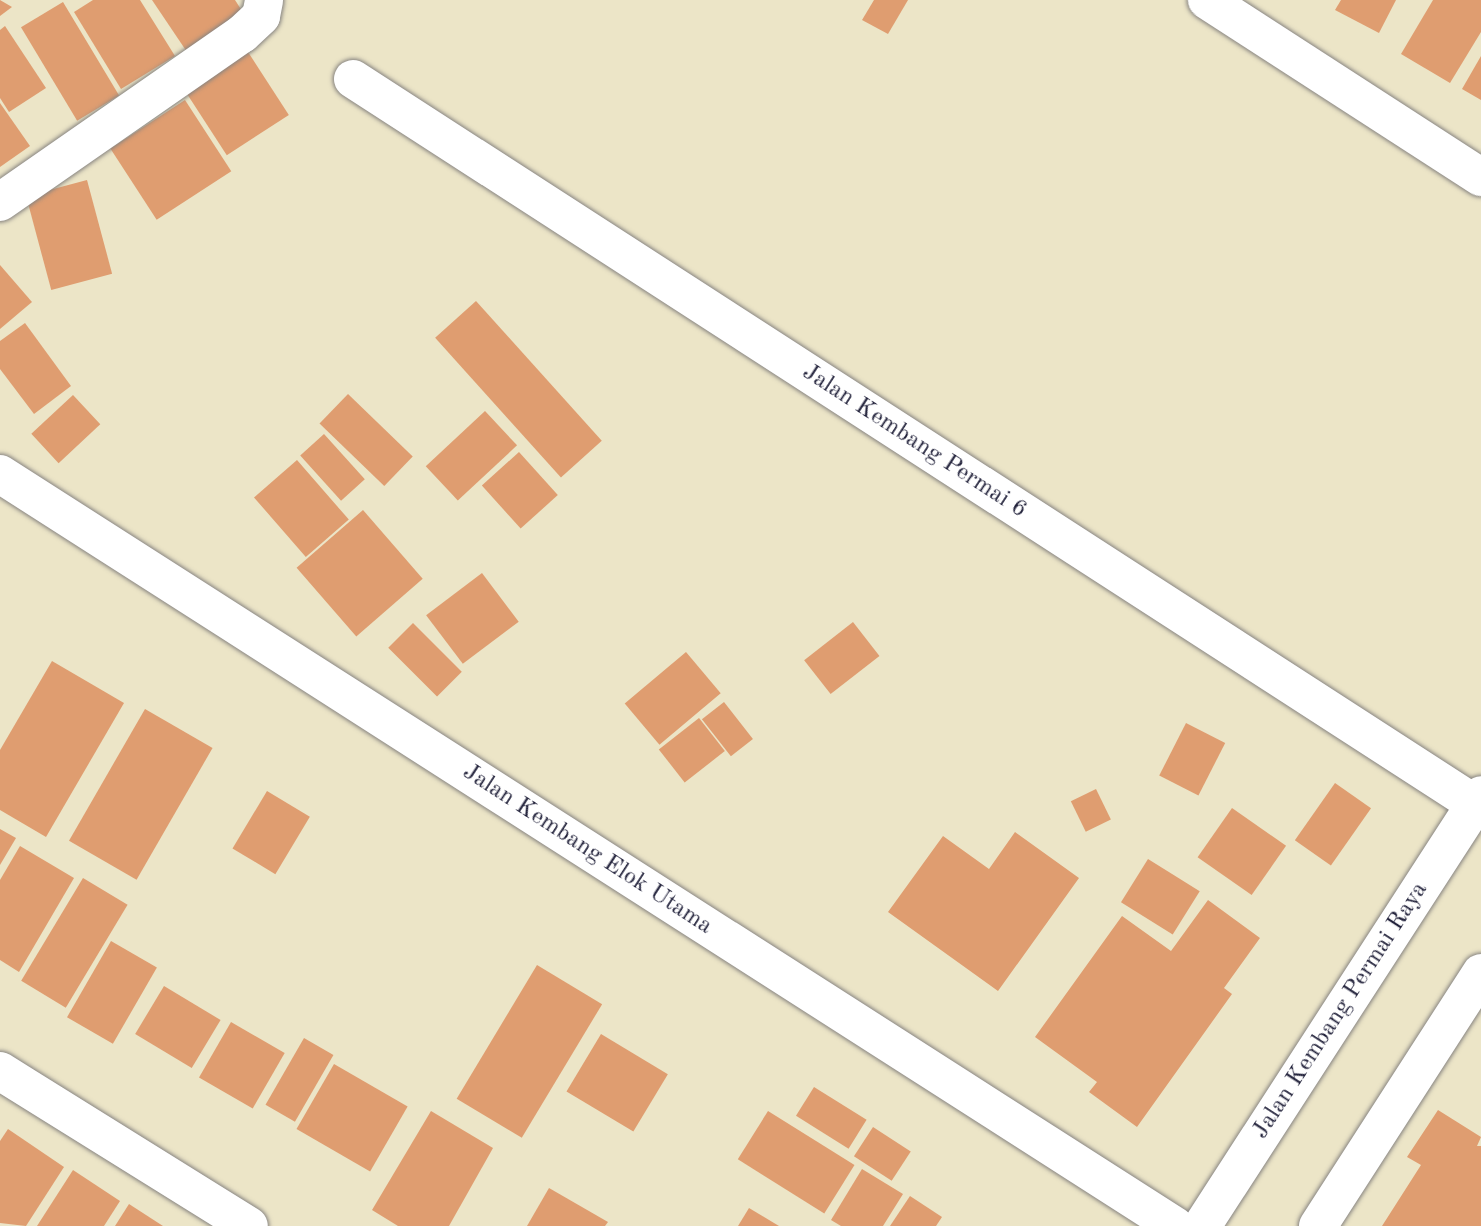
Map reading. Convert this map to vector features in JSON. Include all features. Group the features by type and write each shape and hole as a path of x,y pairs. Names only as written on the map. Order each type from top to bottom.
{"street":[{"path":"0,202 242,33 261,16 264,0"},
{"path":"1206,0 1481,177"},
{"name":"Jalan Kembang Permai 6","path":"353,79 1478,800"},
{"name":"Jalan Kembang Elok Utama","path":"0,474 1175,1226"},
{"name":"Jalan Kembang Permai Raya","path":"1202,1226 1478,800"},
{"path":"1318,1226 1481,973"},
{"path":"0,1071 249,1226"}],"building":[{"path":"0,0 12,7 0,16"},
{"path":"93,0 140,0 175,56 121,89 74,12"},
{"path":"152,0 235,0 244,14 187,52"},
{"path":"874,0 908,0 888,34 862,20"},
{"path":"1341,0 1396,0 1379,33 1335,10"},
{"path":"1433,0 1481,0 1481,32 1450,83 1401,54"},
{"path":"63,2 119,95 77,121 21,27"},
{"path":"5,26 46,88 9,112 0,98 0,30"},
{"path":"248,52 289,115 227,155 186,92"},
{"path":"1481,56 1481,100 1462,89"},
{"path":"185,100 231,171 157,220 110,148"},
{"path":"0,103 30,146 0,167"},
{"path":"87,180 112,274 51,290 26,196"},
{"path":"0,265 32,302 0,329"},
{"path":"476,301 602,441 561,478 435,338"},
{"path":"25,323 71,386 34,414 0,369 0,341"},
{"path":"348,394 413,457 384,486 320,423"},
{"path":"73,395 100,424 59,463 31,434"},
{"path":"485,411 517,445 458,501 426,466"},
{"path":"324,434 365,479 341,501 300,455"},
{"path":"519,452 558,495 521,529 482,485"},
{"path":"297,460 349,520 306,557 254,497"},
{"path":"363,510 423,579 356,636 297,568"},
{"path":"482,573 519,622 463,664 426,615"},
{"path":"853,622 879,656 831,694 804,660"},
{"path":"413,623 462,672 437,697 388,648"},
{"path":"686,652 721,693 659,745 625,703"},
{"path":"52,661 124,703 46,837 0,810 0,750"},
{"path":"724,702 753,739 731,756 702,719"},
{"path":"145,709 213,748 137,880 69,841"},
{"path":"699,718 725,751 685,782 659,749"},
{"path":"1186,723 1225,743 1198,796 1159,776"},
{"path":"1335,783 1371,808 1331,866 1295,840"},
{"path":"1096,789 1111,820 1086,832 1071,801"},
{"path":"267,791 310,817 275,874 232,848"},
{"path":"1232,808 1286,846 1252,895 1198,857"},
{"path":"0,829 16,838 0,865"},
{"path":"1015,832 1079,878 998,991 888,912 943,836 989,869"},
{"path":"20,846 74,878 19,972 0,960 0,880"},
{"path":"1148,859 1200,891 1173,935 1121,902"},
{"path":"83,878 128,905 66,1008 21,981"},
{"path":"1208,900 1260,938 1224,988 1232,994 1137,1127 1089,1092 1097,1082 1035,1037 1122,916 1171,951"},
{"path":"111,941 157,968 113,1044 67,1017"},
{"path":"537,965 602,1004 522,1138 457,1099"},
{"path":"164,986 221,1020 192,1068 135,1034"},
{"path":"231,1022 285,1053 253,1108 199,1077"},
{"path":"601,1034 668,1074 633,1132 566,1091"},
{"path":"304,1038 333,1055 295,1122 266,1105"},
{"path":"334,1064 408,1106 370,1171 296,1129"},
{"path":"814,1087 867,1120 849,1149 796,1116"},
{"path":"1438,1110 1481,1137 1477,1146 1481,1146 1481,1226 1382,1226 1421,1165 1407,1157"},
{"path":"431,1111 493,1148 449,1226 398,1226 372,1210"},
{"path":"768,1111 855,1165 824,1213 738,1159"},
{"path":"873,1127 911,1152 892,1181 854,1156"},
{"path":"8,1129 64,1167 26,1226 0,1223 0,1141"},
{"path":"862,1169 903,1194 883,1226 841,1226 831,1220"},
{"path":"73,1170 120,1201 104,1226 37,1226"},
{"path":"549,1188 608,1222 605,1226 527,1226"},
{"path":"910,1196 942,1217 936,1226 890,1226"},
{"path":"129,1204 163,1226 115,1226"},
{"path":"749,1208 779,1226 738,1226"}]}
